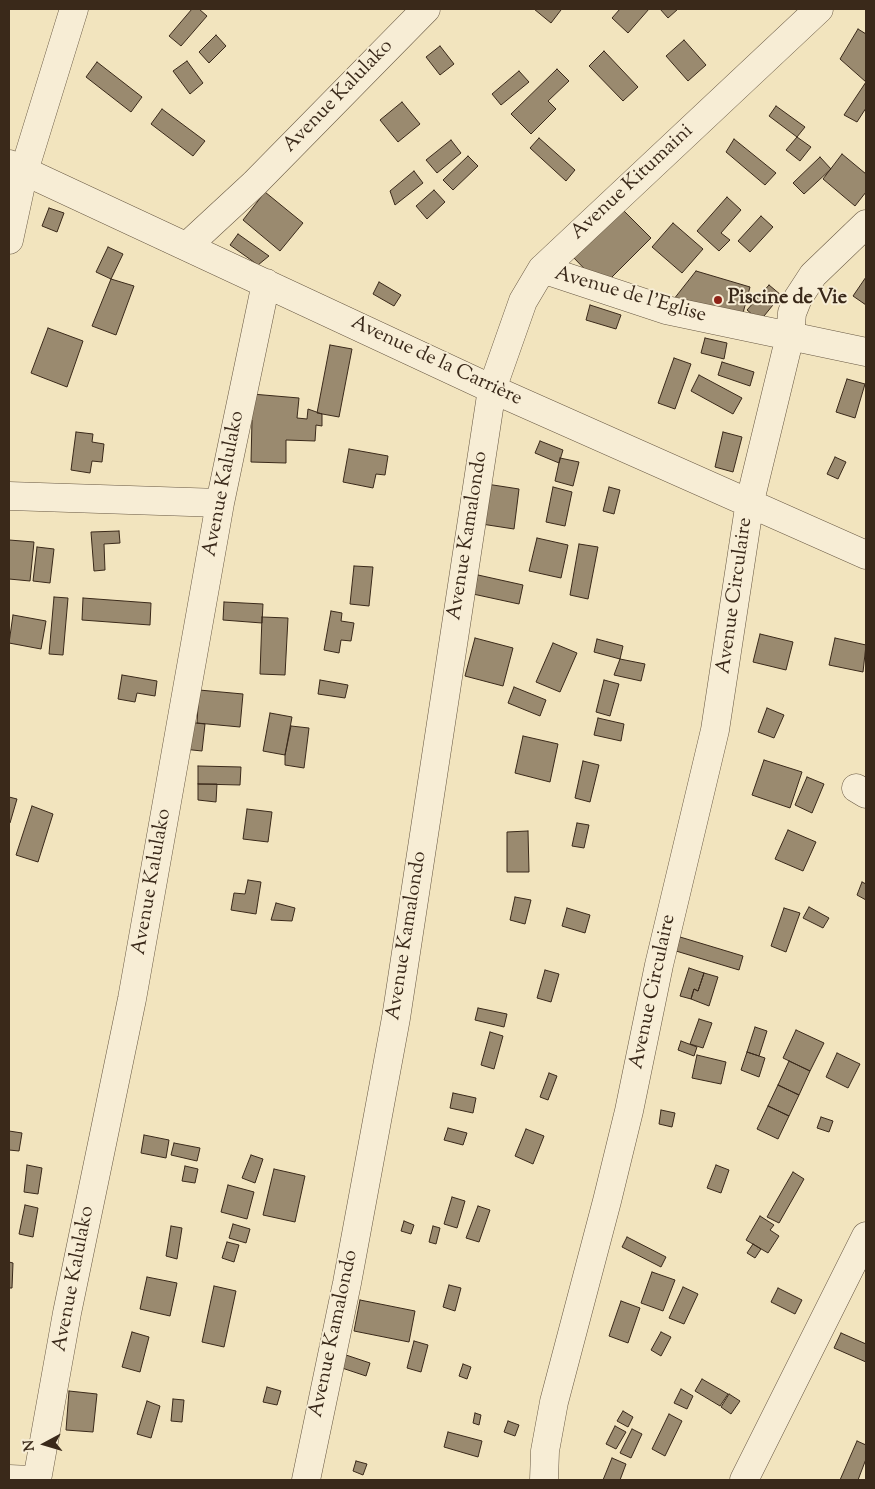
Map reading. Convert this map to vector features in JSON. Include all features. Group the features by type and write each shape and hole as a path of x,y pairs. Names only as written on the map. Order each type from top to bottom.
{"street":[{"path":"9,240 16,167 74,9"},
{"name":"Avenue Kalulako","path":"187,246 254,184 426,9"},
{"name":"Avenue Kitumaini","path":"492,389 523,301 542,269 819,9"},
{"name":"Avenue de la Carrière","path":"16,167 492,389 750,501 866,555"},
{"name":"Avenue Circulaire","path":"544,1480 545,1451 554,1402 614,1174 659,965 715,730 750,501 790,336 792,313 798,298 813,275 866,224"},
{"name":"Avenue de l'Eglise","path":"542,269 666,310 866,352"},
{"name":"Avenue Kalulako","path":"37,1480 67,1312 132,999 220,503 266,284"},
{"name":"Avenue Kamalondo","path":"306,1480 347,1283 396,1018 492,389"},
{"path":"9,496 220,503"},
{"path":"744,1480 866,1236"},
{"path":"9,1479 31,1480"}],"building":[{"path":"192,9 199,9 207,16 181,46 169,36"},
{"path":"534,9 560,9 561,10 551,23"},
{"path":"620,9 649,9 628,33 612,18"},
{"path":"660,9 678,9 668,18"},
{"path":"858,29 866,34 866,82 840,59"},
{"path":"216,35 226,46 209,63 199,52"},
{"path":"684,40 706,65 688,81 666,56"},
{"path":"440,46 454,64 440,75 426,57"},
{"path":"604,51 638,87 623,101 589,66"},
{"path":"187,61 203,83 190,94 173,71"},
{"path":"97,62 142,97 131,112 86,77"},
{"path":"557,69 569,81 548,101 556,109 531,134 511,114"},
{"path":"519,71 529,82 501,105 492,94"},
{"path":"866,82 866,108 857,122 844,115"},
{"path":"402,102 420,124 398,142 380,120"},
{"path":"776,106 805,127 797,137 769,116"},
{"path":"162,109 205,141 193,156 151,124"},
{"path":"797,137 811,147 800,161 786,150"},
{"path":"539,138 575,170 566,181 530,148"},
{"path":"734,139 776,173 765,185 726,152"},
{"path":"451,140 461,153 437,173 426,160"},
{"path":"842,154 866,174 866,192 855,206 823,179"},
{"path":"468,156 478,166 453,190 443,180"},
{"path":"820,157 831,169 804,194 793,183"},
{"path":"414,171 423,183 395,205 390,191"},
{"path":"434,190 445,202 427,219 416,206"},
{"path":"265,192 303,223 280,251 243,220"},
{"path":"727,197 741,210 721,233 730,240 719,251 697,231"},
{"path":"49,208 64,213 57,232 42,226"},
{"path":"622,209 651,238 602,287 573,257"},
{"path":"761,216 773,227 750,252 738,241"},
{"path":"673,223 703,249 682,273 652,247"},
{"path":"238,234 269,256 258,265 230,245"},
{"path":"108,247 123,254 111,279 96,272"},
{"path":"696,271 750,287 740,324 670,304"},
{"path":"866,277 866,305 853,296"},
{"path":"111,279 134,286 116,335 92,326"},
{"path":"379,282 401,295 394,306 373,294"},
{"path":"769,285 781,295 760,321 747,310"},
{"path":"590,305 621,315 616,329 586,320"},
{"path":"48,328 83,341 67,387 31,373"},
{"path":"705,338 727,343 724,359 701,353"},
{"path":"330,345 352,349 339,417 317,413"},
{"path":"674,358 691,364 675,409 658,403"},
{"path":"722,362 754,372 750,386 718,375"},
{"path":"699,375 742,398 733,414 691,391"},
{"path":"847,379 865,384 855,418 836,412"},
{"path":"240,393 299,398 297,418 307,419 308,409 322,414 322,426 316,425 315,441 286,440 286,463 251,462 252,420 239,415"},
{"path":"76,432 93,434 92,442 104,444 102,462 92,461 90,473 71,470"},
{"path":"723,432 742,437 733,472 715,467"},
{"path":"540,441 563,450 559,463 535,453"},
{"path":"349,449 388,456 385,475 376,474 373,488 343,482"},
{"path":"835,457 846,462 838,479 827,474"},
{"path":"560,458 579,462 573,486 555,481"},
{"path":"480,483 519,489 514,529 475,523"},
{"path":"553,487 572,492 565,526 546,522"},
{"path":"609,487 620,490 614,514 603,511"},
{"path":"119,531 120,543 104,544 105,570 94,571 91,532"},
{"path":"537,538 568,545 561,578 529,571"},
{"path":"9,540 34,542 30,581 9,579"},
{"path":"579,544 598,547 588,599 570,595"},
{"path":"37,547 54,549 50,583 33,581"},
{"path":"354,566 373,567 369,606 350,604"},
{"path":"478,575 523,585 519,604 473,594"},
{"path":"54,597 68,598 63,655 49,654"},
{"path":"83,598 151,603 150,625 82,620"},
{"path":"224,602 263,604 262,623 223,620"},
{"path":"331,611 342,613 341,621 354,623 351,641 341,640 339,653 324,650"},
{"path":"13,615 46,621 41,649 9,643"},
{"path":"262,617 288,618 285,675 260,674"},
{"path":"760,634 793,642 786,670 753,662"},
{"path":"475,638 513,648 503,686 465,676"},
{"path":"835,638 866,645 863,672 829,665"},
{"path":"597,639 623,646 620,659 594,652"},
{"path":"553,643 577,653 560,692 536,682"},
{"path":"620,659 645,664 641,681 614,675"},
{"path":"122,675 157,681 155,696 137,693 135,702 118,699"},
{"path":"320,680 348,685 345,698 318,694"},
{"path":"604,680 619,684 610,716 596,712"},
{"path":"514,687 546,700 540,716 508,703"},
{"path":"199,690 243,694 240,727 197,723"},
{"path":"767,708 784,715 774,738 758,732"},
{"path":"270,713 292,717 285,755 263,751"},
{"path":"598,718 624,724 621,741 594,735"},
{"path":"186,722 205,724 202,751 183,749"},
{"path":"291,726 309,728 304,768 285,765 285,755"},
{"path":"523,736 558,744 550,782 515,773"},
{"path":"764,760 802,772 790,808 752,795"},
{"path":"583,761 599,765 590,802 575,798"},
{"path":"198,766 241,767 240,785 198,784"},
{"path":"807,777 824,784 812,813 795,805"},
{"path":"198,784 217,784 216,802 198,800"},
{"path":"9,797 17,799 10,823 9,822"},
{"path":"32,806 53,814 38,862 16,855"},
{"path":"247,809 272,812 268,842 243,839"},
{"path":"577,823 589,825 584,848 572,846"},
{"path":"788,830 816,842 803,871 775,859"},
{"path":"528,831 529,872 507,872 507,832"},
{"path":"248,880 261,882 256,914 231,910 234,893 245,894"},
{"path":"862,882 866,884 866,900 857,895"},
{"path":"515,897 531,900 525,924 510,920"},
{"path":"276,903 295,908 292,921 271,920"},
{"path":"809,907 829,918 823,928 803,918"},
{"path":"567,908 590,915 585,933 562,926"},
{"path":"784,908 800,913 786,952 771,946"},
{"path":"680,937 743,956 739,970 676,951"},
{"path":"689,968 704,973 698,991 694,989 691,999 680,996"},
{"path":"545,970 559,974 551,1002 537,998"},
{"path":"704,973 718,977 709,1006 691,999 694,989 698,991"},
{"path":"478,1008 507,1014 504,1027 475,1020"},
{"path":"699,1019 712,1023 703,1048 690,1044"},
{"path":"755,1027 767,1031 759,1056 747,1052"},
{"path":"796,1030 824,1043 810,1071 783,1058"},
{"path":"490,1032 503,1036 494,1069 481,1065"},
{"path":"681,1041 697,1047 694,1056 678,1050"},
{"path":"747,1052 765,1058 759,1077 741,1070"},
{"path":"837,1053 860,1064 848,1088 826,1077"},
{"path":"697,1055 726,1062 721,1084 692,1078"},
{"path":"789,1061 810,1071 799,1095 778,1085"},
{"path":"549,1073 557,1076 548,1100 540,1097"},
{"path":"778,1085 799,1095 789,1116 768,1106"},
{"path":"453,1093 476,1098 473,1113 450,1108"},
{"path":"768,1106 789,1116 778,1139 757,1129"},
{"path":"661,1110 675,1113 672,1127 659,1124"},
{"path":"821,1117 833,1121 829,1132 817,1128"},
{"path":"448,1128 467,1133 463,1145 444,1140"},
{"path":"526,1129 544,1136 533,1164 515,1156"},
{"path":"9,1131 22,1133 19,1151 9,1150"},
{"path":"144,1135 169,1140 166,1158 141,1153"},
{"path":"174,1143 200,1148 197,1161 171,1155"},
{"path":"251,1155 263,1159 255,1183 242,1178"},
{"path":"27,1165 42,1168 38,1194 24,1192"},
{"path":"716,1165 729,1170 721,1193 707,1188"},
{"path":"185,1166 198,1169 195,1183 182,1181"},
{"path":"274,1169 305,1176 295,1222 263,1215"},
{"path":"793,1172 804,1179 779,1223 767,1217"},
{"path":"228,1185 254,1192 247,1219 221,1212"},
{"path":"452,1197 465,1201 457,1228 444,1224"},
{"path":"25,1205 38,1208 33,1237 19,1234"},
{"path":"478,1206 490,1210 479,1242 466,1238"},
{"path":"760,1216 774,1225 770,1230 779,1236 768,1253 746,1240"},
{"path":"404,1221 414,1225 411,1234 401,1231"},
{"path":"233,1224 250,1229 246,1243 229,1238"},
{"path":"171,1226 182,1228 177,1259 166,1256"},
{"path":"433,1226 440,1228 436,1244 429,1242"},
{"path":"627,1237 666,1257 661,1267 622,1247"},
{"path":"227,1242 239,1245 234,1262 222,1258"},
{"path":"753,1244 761,1249 755,1258 747,1253"},
{"path":"9,1262 13,1263 12,1288 9,1288"},
{"path":"652,1272 675,1280 663,1311 641,1303"},
{"path":"147,1277 177,1283 170,1316 140,1309"},
{"path":"449,1285 461,1288 455,1311 443,1307"},
{"path":"214,1286 236,1291 224,1347 202,1342"},
{"path":"683,1287 698,1294 684,1324 669,1318"},
{"path":"778,1288 802,1300 795,1314 771,1302"},
{"path":"360,1300 415,1311 409,1342 354,1331"},
{"path":"621,1301 640,1308 628,1343 609,1336"},
{"path":"132,1332 149,1337 140,1372 122,1367"},
{"path":"661,1332 671,1337 661,1356 651,1350"},
{"path":"841,1333 866,1344 866,1362 834,1348"},
{"path":"414,1341 428,1345 421,1372 407,1368"},
{"path":"346,1355 370,1363 366,1376 342,1368"},
{"path":"463,1364 471,1367 467,1379 459,1376"},
{"path":"702,1379 728,1394 720,1406 695,1391"},
{"path":"267,1387 281,1391 277,1405 263,1402"},
{"path":"681,1389 693,1396 687,1409 674,1403"},
{"path":"69,1391 97,1394 93,1432 66,1430"},
{"path":"729,1394 740,1401 731,1414 721,1407"},
{"path":"173,1399 184,1400 182,1422 171,1421"},
{"path":"147,1401 160,1406 151,1438 137,1434"},
{"path":"623,1411 633,1417 628,1427 617,1421"},
{"path":"475,1413 481,1415 479,1425 473,1423"},
{"path":"669,1414 682,1421 665,1456 652,1449"},
{"path":"508,1421 519,1425 515,1436 504,1432"},
{"path":"615,1426 626,1432 616,1449 606,1444"},
{"path":"632,1429 642,1434 631,1458 620,1453"},
{"path":"448,1432 482,1441 478,1457 444,1447"},
{"path":"857,1441 866,1445 866,1459 858,1480 840,1480"},
{"path":"612,1458 626,1464 620,1480 603,1480"},
{"path":"356,1461 367,1464 363,1475 353,1471"}],"place":[{"name":"Piscine de Vie","path":"718,300"}]}
